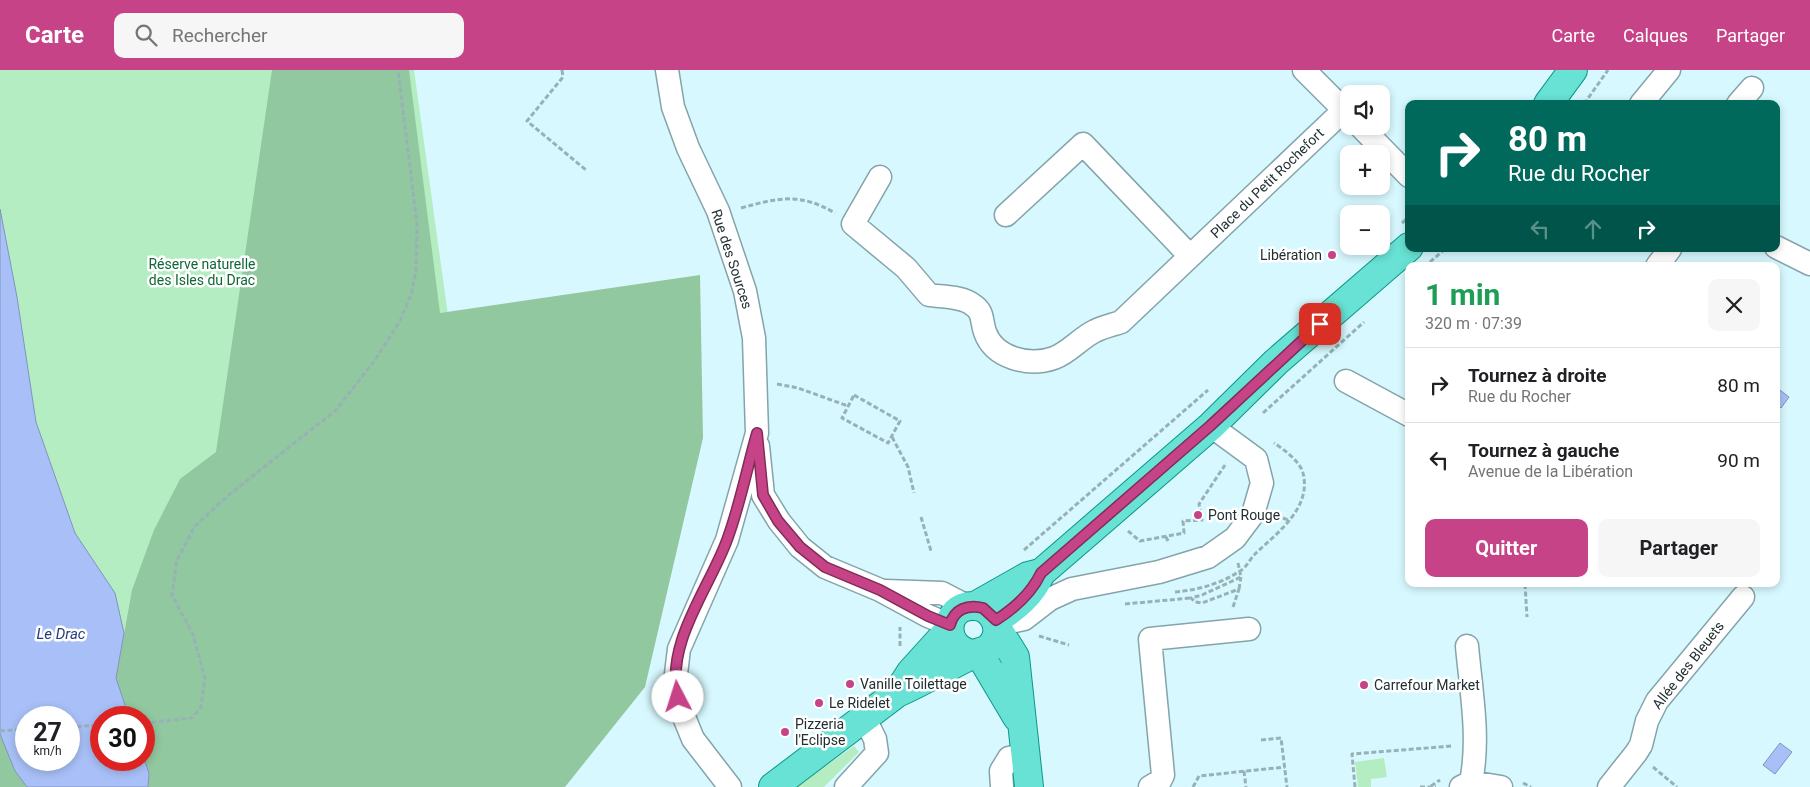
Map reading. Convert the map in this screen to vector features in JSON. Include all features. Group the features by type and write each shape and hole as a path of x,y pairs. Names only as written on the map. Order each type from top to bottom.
{"main road":[{"path":"1551,100 1573,70"},
{"path":"897,693 911,672 976,620 1013,610 1036,585 1041,573 1210,426 1276,362 1405,250"},
{"path":"976,620 954,644 959,649 976,653 1022,727"},
{"path":"773,787 897,693 921,683 976,653 988,649 993,643 976,620"},
{"path":"976,620 1015,657 1022,727 1027,754 1029,787"}],"street":[{"name":"Rue des Sources","path":"667,70 673,107 688,148 718,211 745,291 754,338 757,433 727,540 679,649 675,682 682,712 693,739 727,786"},
{"path":"1304,70 1340,106"},
{"path":"1644,100 1669,70"},
{"name":"Place du Petit Rochefort","path":"853,224 906,268 928,295 960,299 972,304 981,311 985,332 1001,354 1033,361 1052,359 1068,351 1094,331 1121,322 1340,118"},
{"path":"1369,135 1405,172"},
{"path":"1006,215 1083,144 1190,256"},
{"path":"853,224 880,177"},
{"path":"1780,249 1810,264"},
{"path":"1660,262 1668,252"},
{"path":"1346,381 1405,413"},
{"path":"757,433 763,495 778,521 800,547 825,567 880,590 942,593 976,620 1024,619 1050,599 1072,589 1159,572 1208,557 1235,538 1254,514 1262,483 1256,459 1210,426"},
{"name":"Allée des Bleuets","path":"1609,787 1636,753 1641,744 1646,720 1657,701 1742,596"},
{"path":"1150,787 1160,781 1163,774 1150,639 1240,630"},
{"path":"1458,782 1475,764 1475,731 1467,646"},
{"path":"846,787 877,753 875,739 865,719"},
{"path":"1002,787 1001,771 1009,758 1027,754"},
{"path":"1458,782 1500,787"}],"path":[{"path":"155,722 192,718 201,707 205,679 193,634 172,596 177,560 195,526 230,494 336,410 375,360 400,321 412,295 416,271 417,224 398,70"},
{"path":"562,70 563,77 527,121 586,170"},
{"path":"1587,100 1608,70"},
{"path":"718,211 738,209 778,198 816,202 853,224"},
{"path":"1430,262 1442,252"},
{"path":"756,382 798,388 848,406"},
{"path":"1020,553 1209,390"},
{"path":"854,396 900,421 888,443 842,418 848,406 854,396"},
{"path":"892,437 908,467 914,493"},
{"path":"1127,530 1140,541 1184,534 1184,521 1202,520 1200,504 1226,463 1223,458"},
{"path":"921,517 931,551"},
{"path":"1283,518 1290,521"},
{"path":"1166,537 1168,541"},
{"path":"1237,562 1241,571 1241,577 1232,609 1240,630"},
{"path":"1117,604 1191,598 1241,577"},
{"path":"1525,587 1527,617"},
{"path":"1191,598 1194,602 1202,603 1238,589"},
{"path":"900,625 900,649"},
{"path":"1032,634 1069,646"},
{"path":"0,731 15,730"},
{"path":"1261,740 1281,738 1287,787"},
{"path":"1355,787 1352,754 1452,745 1453,752"},
{"path":"1636,753 1677,787"},
{"path":"1193,787 1199,776 1284,767"},
{"path":"1244,771 1246,787"},
{"path":"1420,787 1458,782"},
{"path":"1430,786 1436,787"}],"green space":[{"name":"Réserve naturelle des Isles du Drac","path":"0,70 414,70 451,337 202,787 0,787"},
{"path":"272,70 409,70 440,313 700,275 703,438 645,687 565,787 148,787 148,771 155,771 155,706 125,706 116,678 132,590 154,530 180,479 216,452"},
{"path":"890,676 895,683 811,744"},
{"path":"0,734 15,771 27,787 0,787"},
{"path":"854,746 859,752 824,787 796,787"},
{"path":"1384,758 1387,777 1371,779 1371,787 1358,787 1355,762"}],"water":[{"name":"Le Drac","path":"0,209 17,297 36,422 75,533 115,593 124,633 116,678 125,706 90,706 90,771 148,771 149,773 148,787 27,787 15,771 0,734"},
{"path":"1780,390 1789,397 1780,407"},
{"path":"1780,743 1792,752 1775,774 1763,765"}],"place":[{"name":"Libération","path":"1332,255"},
{"name":"Pont Rouge","path":"1198,515"},
{"name":"Vanille Toilettage","path":"850,684"},
{"name":"Carrefour Market","path":"1364,685"},
{"name":"Le Ridelet","path":"819,703"},
{"name":"Pizzeria l'Eclipse","path":"785,732"}],"route":[{"path":"678,697 675,682 679,649 727,540 757,433 763,495 778,521 800,547 825,567 880,590 928,616 950,625 954,615 967,606 983,608 991,613 996,620 1013,610 1036,585 1041,573 1210,426 1276,362 1320,324"}]}
